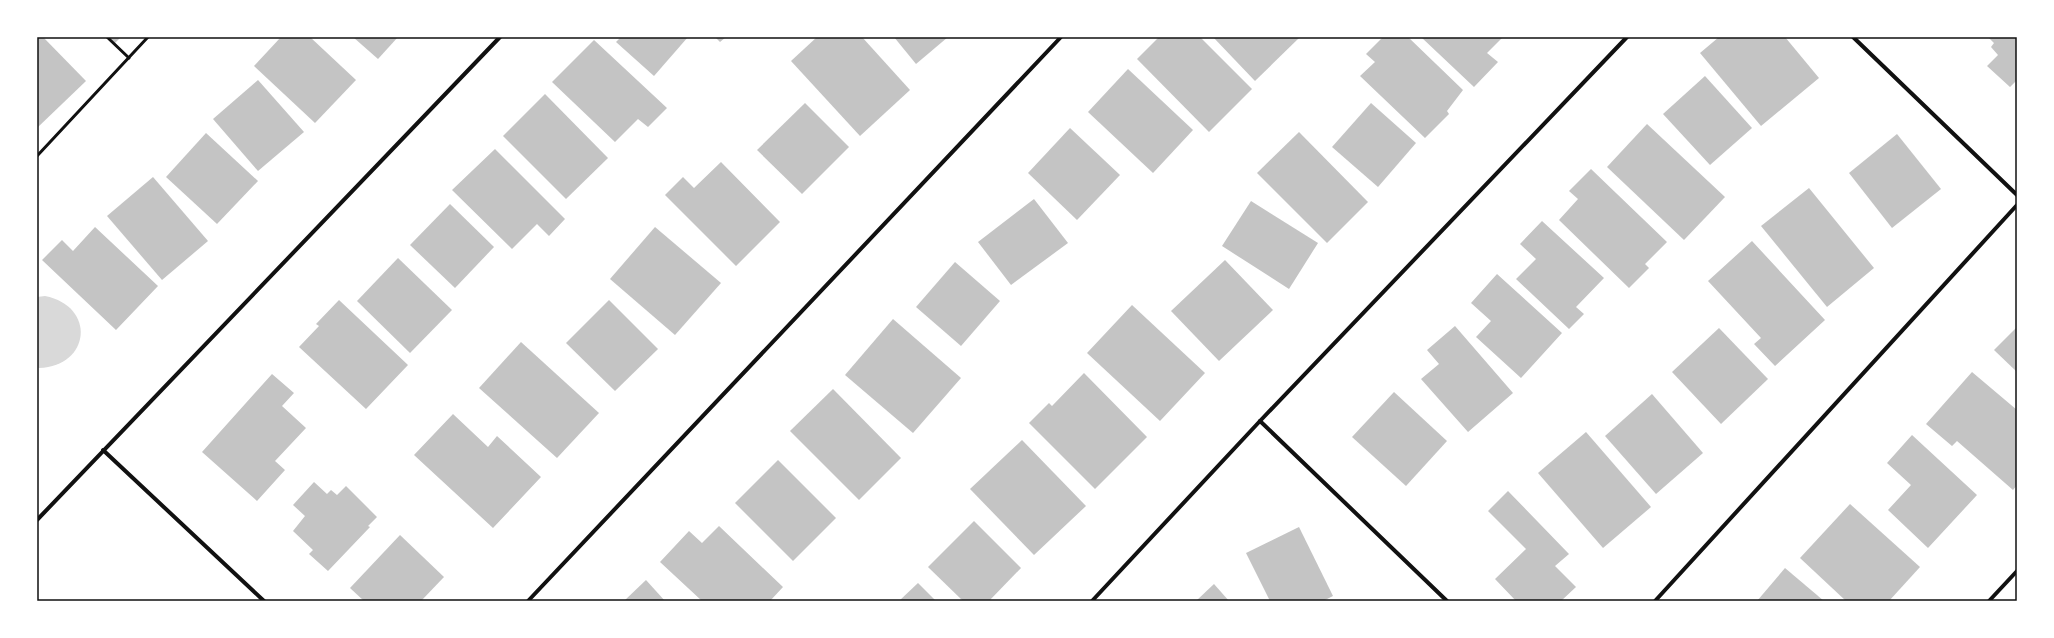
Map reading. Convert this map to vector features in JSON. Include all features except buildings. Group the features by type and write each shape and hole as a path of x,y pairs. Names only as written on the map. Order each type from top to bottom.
{"street":[{"path":"37,520 500,37"},
{"path":"528,601 1061,37"},
{"path":"1092,601 1260,421 1626,37"},
{"path":"1854,37 2017,195"},
{"path":"1655,601 2017,206"},
{"path":"1260,421 1447,601"},
{"path":"103,450 264,601"},
{"path":"1989,601 2017,571"}],"lane":[{"path":"107,37 129,58"},
{"path":"37,156 148,37"}],"shaded area":[{"path":"45,296 62,302 73,311 79,323 81,335 77,347 69,357 56,365 39,368 37,367 37,297"}]}
